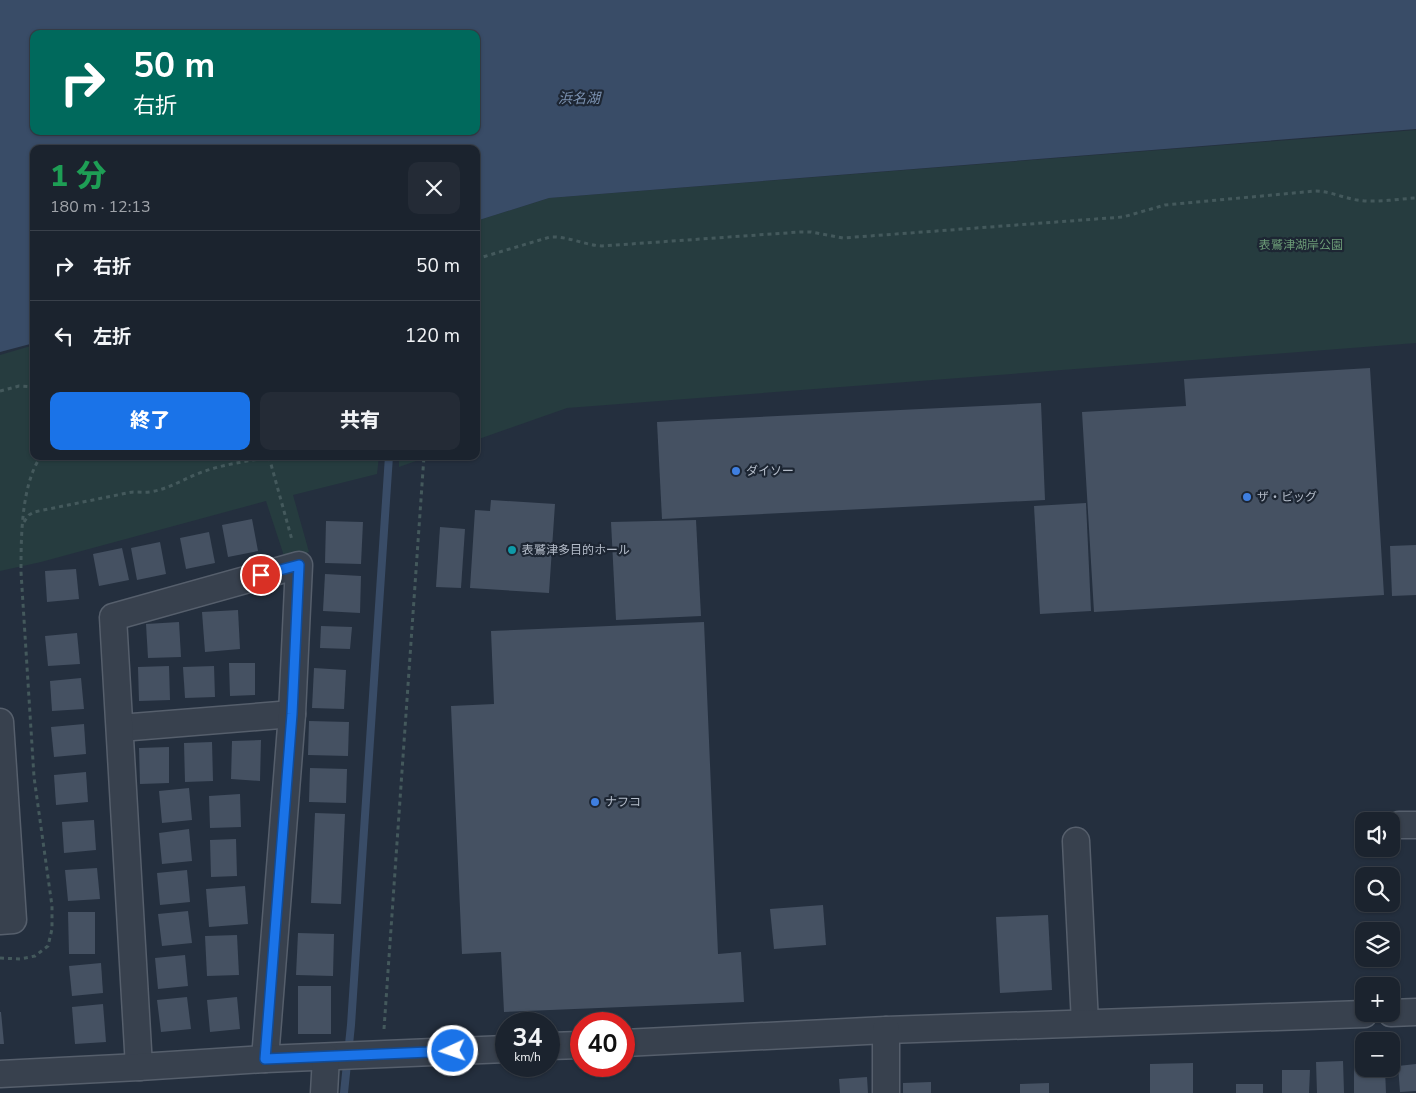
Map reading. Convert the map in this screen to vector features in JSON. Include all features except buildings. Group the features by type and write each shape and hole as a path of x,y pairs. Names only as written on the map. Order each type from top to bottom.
{"street":[{"path":"139,1068 113,617 299,565 292,714 265,1059"},
{"path":"120,728 292,714"},
{"path":"0,722 13,920 0,920"},
{"path":"1076,841 1085,1023"},
{"path":"1400,1012 1416,1012"},
{"path":"635,1042 886,1030 1355,1014"},
{"path":"886,1030 886,1093"},
{"path":"0,1074 495,1049"},
{"path":"324,1093 326,1058"}],"path":[{"path":"480,258 550,237 559,237 592,246 800,232 844,238 1123,217 1166,205 1315,191 1324,191 1368,201 1416,198"},
{"path":"0,391 19,386 30,387"},
{"path":"0,958 20,959 35,956 48,946 52,929 52,906 30,735 21,572 22,525 25,501 30,480 39,460"},
{"path":"22,525 34,512 127,493 148,492 172,486 197,474 232,463 254,460"},
{"path":"270,460 299,565"},
{"path":"383,1055 424,460"}],"green space":[{"name":"表鷲津湖岸公園","path":"1416,130 1416,343 567,408 480,439 480,220 549,198"},
{"path":"30,346 30,460 379,460 377,474 293,495 309,552 285,559 266,501 41,562 0,571 0,355"},
{"path":"399,460 419,460 399,467"}],"water":[{"name":"浜名湖","path":"0,0 1416,0 1416,129 549,198 480,220 480,145 30,145 30,344 0,352"}],"waterway":[{"path":"344,1093 351,1025 389,460"}],"place":[{"name":"ダイソー","path":"736,471"},
{"name":"ザ・ビッグ","path":"1247,497"},
{"name":"表鷲津多目的ホール","path":"512,550"},
{"name":"ナフコ","path":"595,802"}],"route":[{"path":"261,575 299,565 292,714 265,1059 326,1058 453,1051"}]}
